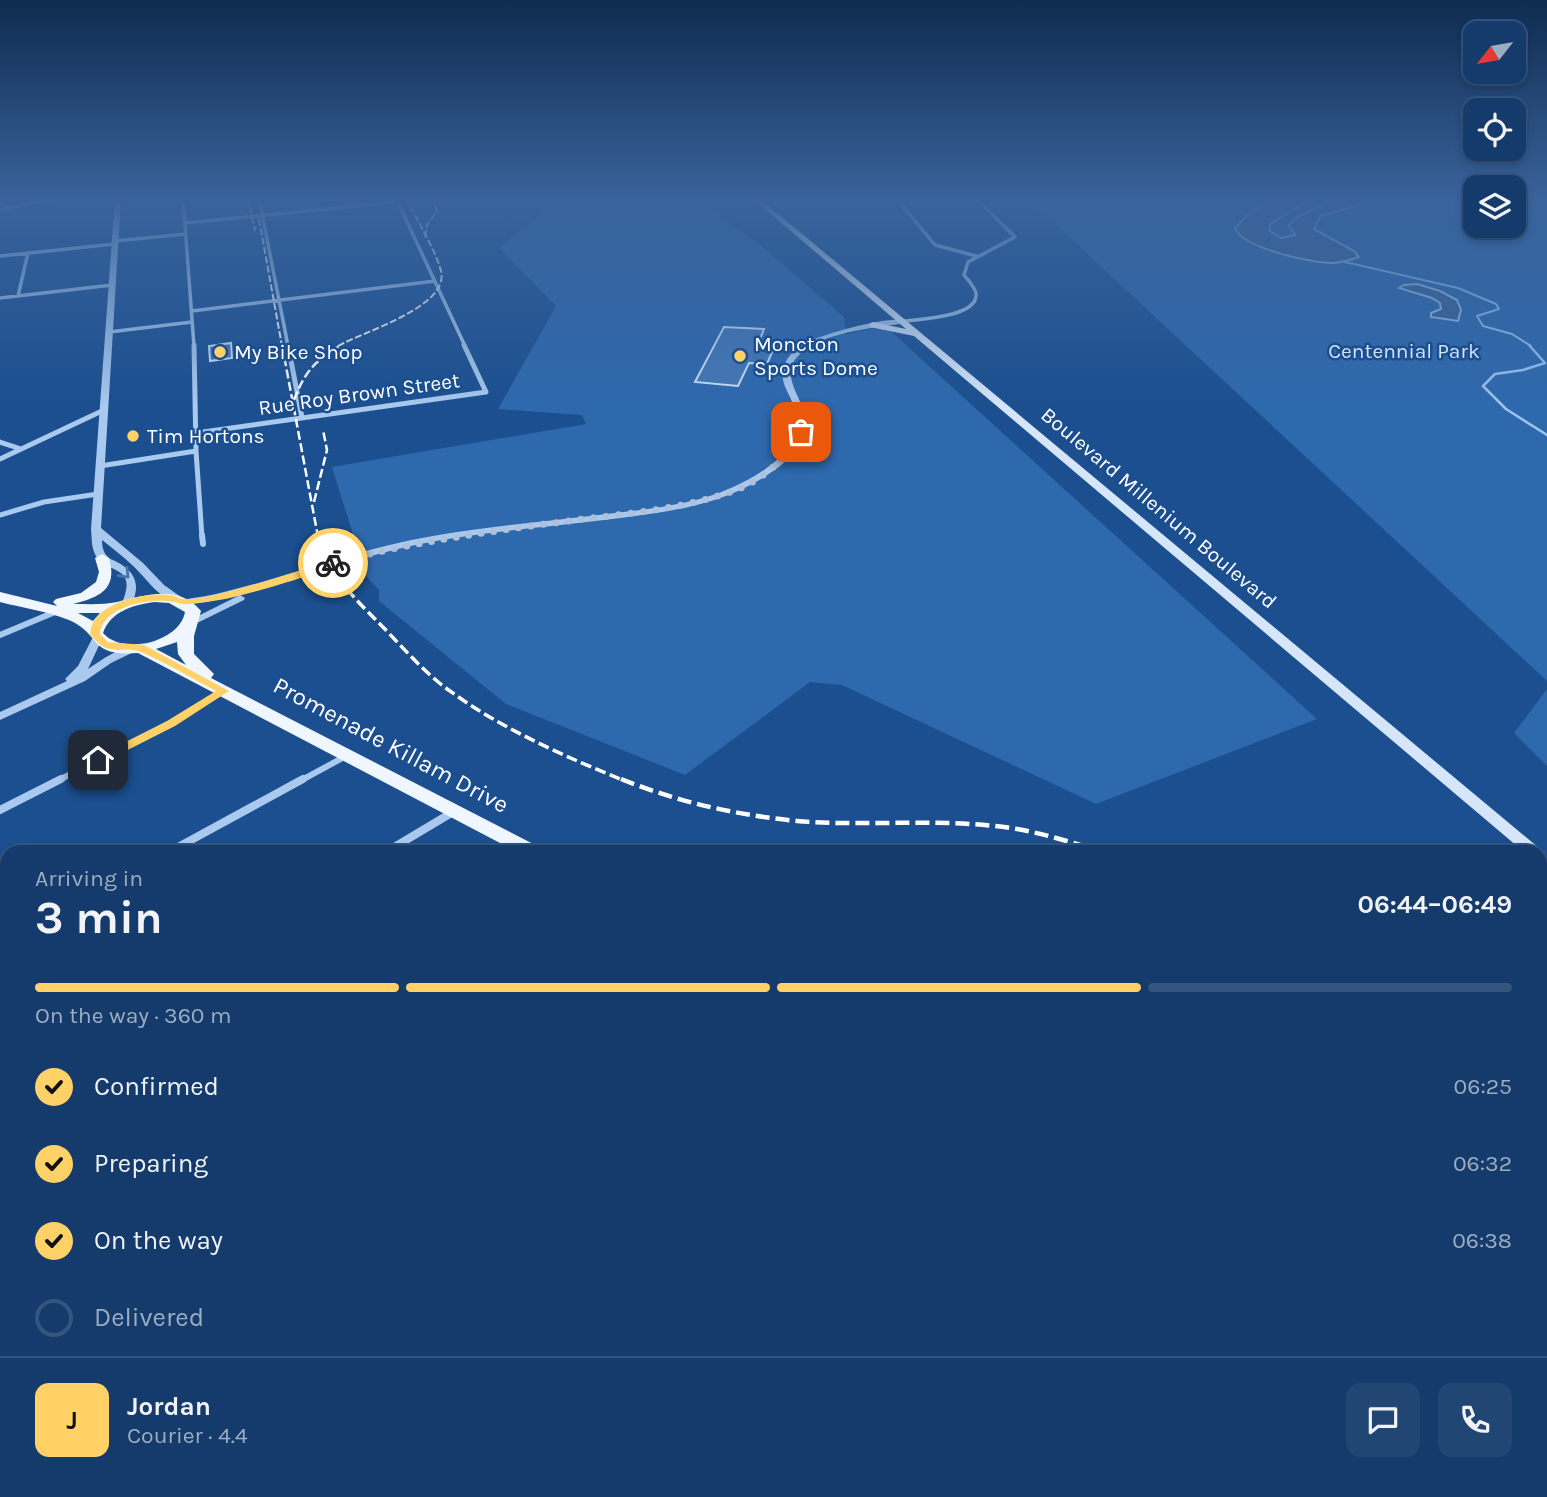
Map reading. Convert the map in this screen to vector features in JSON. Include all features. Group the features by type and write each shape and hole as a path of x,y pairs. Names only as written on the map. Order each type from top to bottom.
{"main road":[{"name":"Boulevard Millenium Boulevard","path":"840,268 1526,845"},
{"path":"873,326 887,319 891,310"},
{"path":"873,326 924,337"},
{"path":"26,602 46,604 71,601 99,588 106,579 102,558"},
{"path":"4,598 76,608 125,604 148,598 181,600 193,611 190,624 164,641 138,648"},
{"path":"4,598 83,621 96,637"},
{"path":"96,637 99,621 125,604"},
{"name":"Promenade Killam Drive","path":"190,624 184,646 185,656 224,691"},
{"name":"Promenade Killam Drive","path":"96,637 113,647 138,648 519,845"}],"street":[{"path":"18,296 25,268"},
{"path":"113,268 96,528 97,547 102,558 115,564 133,581 125,604"},
{"path":"189,268 196,451 203,544"},
{"path":"274,268 302,418"},
{"path":"192,311 435,281 429,268"},
{"path":"96,528 114,547 139,565 158,588 181,600 227,595 431,539 671,508 732,491 790,453 801,432 802,416 786,380 788,365 803,349 818,340 873,326 946,315 967,308 974,303 976,292 964,275 964,268"},
{"name":"Rue Roy Brown Street","path":"196,433 486,392 435,281"},
{"path":"0,298 112,285"},
{"path":"109,332 192,322"},
{"path":"0,459 104,410"},
{"path":"0,442 22,449"},
{"path":"100,466 196,451"},
{"path":"0,515 44,502 98,494"},
{"path":"190,624 289,576"},
{"path":"0,635 55,612"},
{"path":"51,693 83,668 96,637"},
{"path":"0,716 138,648"},
{"path":"0,810 171,723 224,691"},
{"path":"182,845 347,756"},
{"path":"397,845 453,811"}],"green space":[{"path":"519,268 787,268 844,317 846,334 885,326 1317,719 1096,804 842,685 810,682 685,775 506,704 379,601 379,590 366,576 332,467 586,424 582,415 498,409 556,306"},
{"name":"Centennial Park","path":"1102,268 1547,268 1547,681"},
{"path":"1547,689 1547,766 1514,733"}],"shaded area":[{"path":"1417,284 1457,300 1461,310 1458,321 1431,317 1431,313 1441,309 1440,303 1399,288"}],"building":[{"name":"Moncton Sports Dome","path":"724,327 764,329 756,349 773,350 767,364 749,363 738,386 695,382"},
{"name":"My Bike Shop","path":"231,343 232,358 210,361 209,346"}],"waterway":[{"path":"1370,268 1458,288 1496,304 1499,309 1477,316 1483,326 1512,334 1531,346"},
{"path":"1529,345 1545,363 1523,370 1495,374 1483,386 1506,409 1547,435"}],"railway":[{"path":"268,268 282,346"},
{"path":"338,346 419,307 432,296 440,284 440,268"},
{"path":"282,345 318,537"},
{"path":"294,400 302,381 312,368 341,345"},
{"path":"314,502 327,450 323,430"},
{"path":"318,535 327,560 349,592 440,684 513,730 625,781"},
{"path":"621,779 686,801 752,815 824,823 990,825 1079,845"}],"way so far":[{"path":"333,563 431,539 671,508 732,491 770,470 790,453 801,432"}],"place":[{"name":"My Bike Shop","path":"220,352"},
{"name":"Moncton Sports Dome","path":"740,356"},
{"name":"Tim Hortons","path":"133,436"}],"route":[{"path":"98,760 171,723 224,691 141,648 124,649 104,645 97,639 95,627 105,615 123,605 148,598 169,598 185,602 207,600 333,563"}]}
